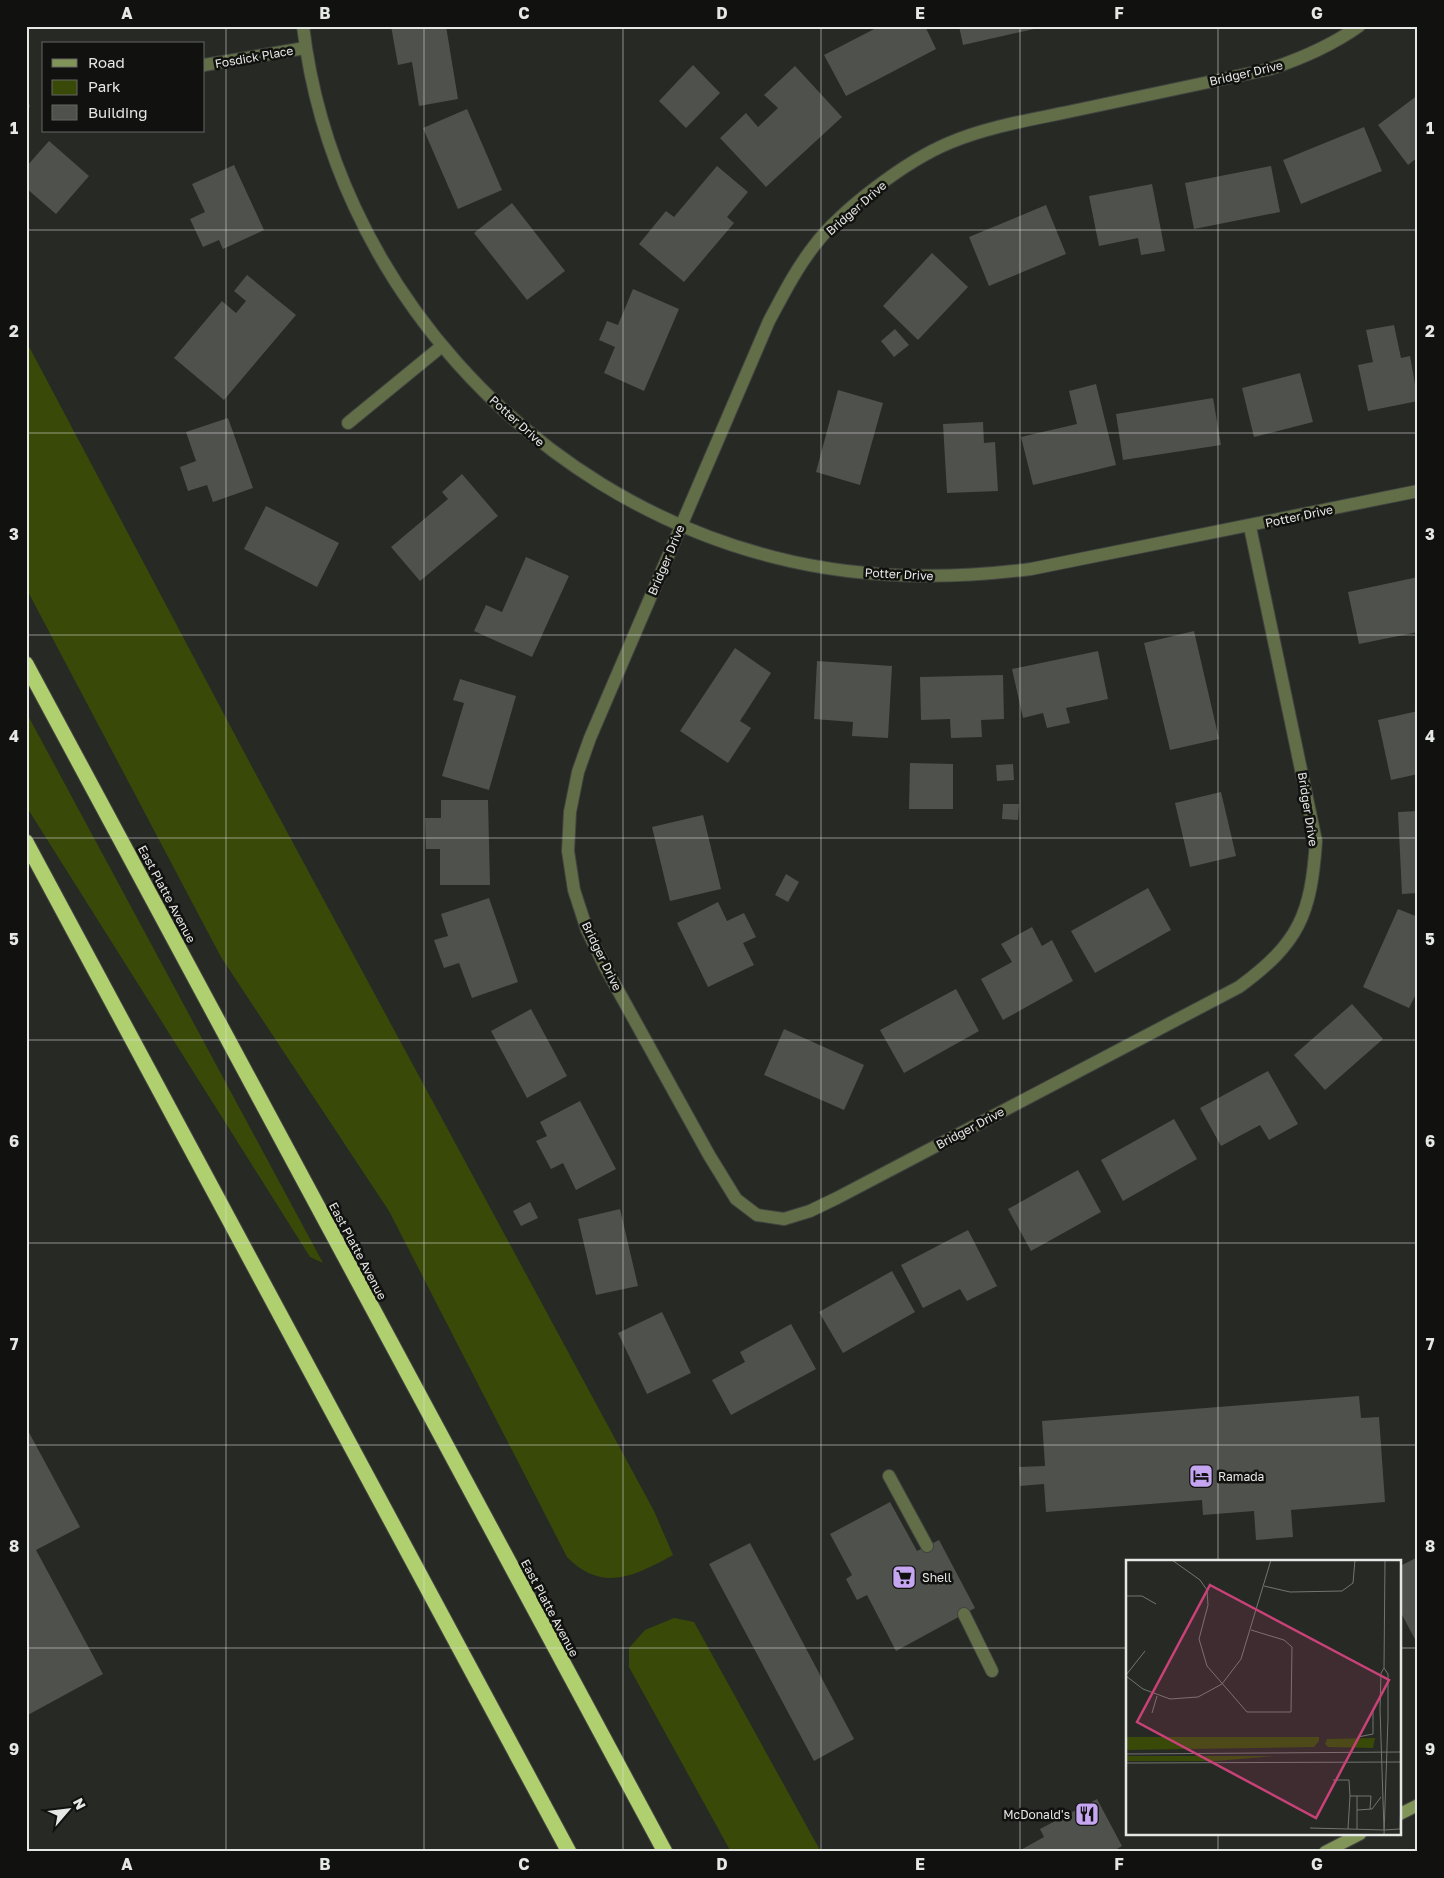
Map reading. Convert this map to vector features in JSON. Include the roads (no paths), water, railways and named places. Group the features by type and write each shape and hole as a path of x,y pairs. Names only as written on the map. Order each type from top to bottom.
{"highway":[{"name":"East Platte Avenue","path":"26,664 665,1852"},
{"path":"26,842 569,1852"}],"main road":[{"path":"1402,1813 1418,1805"},
{"path":"1325,1852 1356,1836"}],"street":[{"name":"Potter Drive","path":"303,26 305,48 316,104 334,162 381,262 411,306 442,346 476,384 546,447 627,499 681,525 726,543 774,558 875,574 927,577 974,576 1031,569 1418,491"},
{"name":"Bridger Drive","path":"1250,526 1316,842 1314,872 1306,909 1291,940 1270,965 1239,987 837,1198 810,1211 784,1219 757,1215 736,1199 708,1155 587,930 574,890 568,851 570,812 581,763 769,321 791,279 815,245 877,188 914,161 948,143 1021,122 1270,69 1306,57 1334,43 1359,26"},
{"name":"Fosdick Place","path":"205,66 305,48"},
{"path":"348,423 442,346"},
{"path":"889,1476 927,1546"},
{"path":"964,1614 992,1671"}],"place":[{"name":"Ramada","path":"1201,1476"},
{"name":"Shell","path":"904,1577"},
{"name":"McDonald's","path":"1087,1814"}]}
